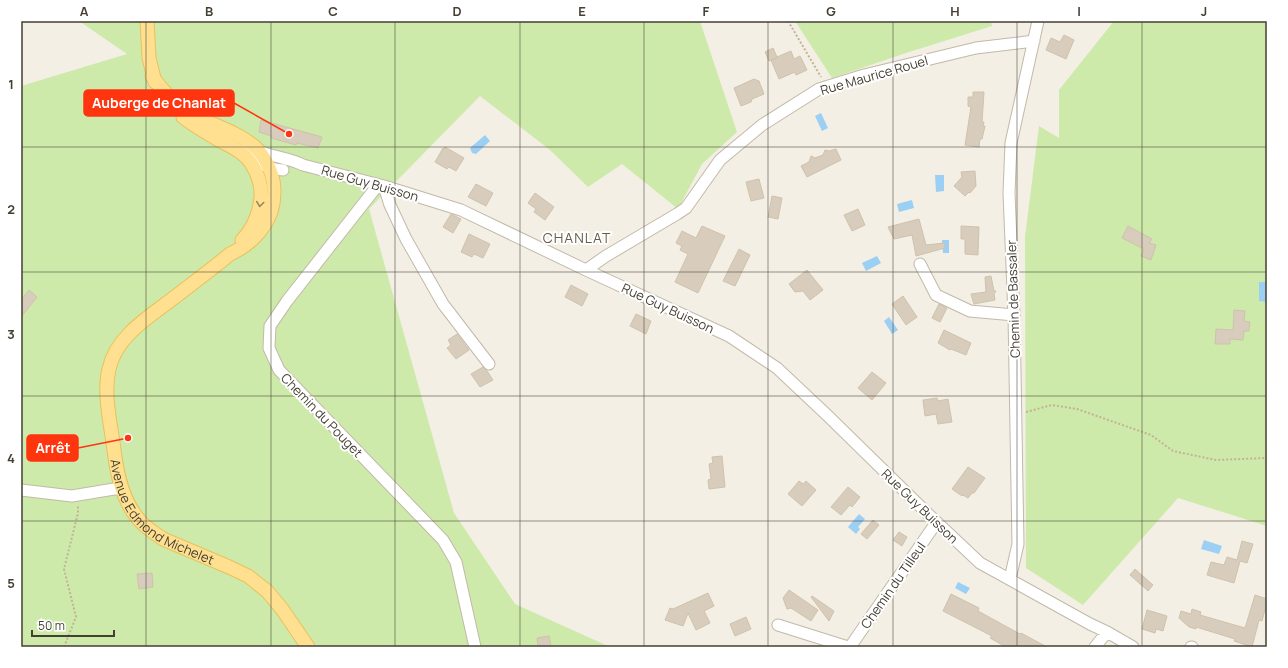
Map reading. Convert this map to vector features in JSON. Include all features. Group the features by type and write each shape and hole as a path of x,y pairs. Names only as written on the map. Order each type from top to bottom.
{"main road":[{"path":"147,21 152,76 158,92 166,104 196,126 243,154 251,163 259,180 261,192 260,208 257,217 249,232 230,254"},
{"name":"Avenue Edmond Michelet","path":"152,76 162,89 179,106 201,119 239,137 258,150 269,163 273,177 274,190 268,220 261,230 239,251 230,254 138,326 124,340 114,354 108,369 106,385 116,468 122,489 134,514 142,523 163,540 248,576 267,591 282,609 308,647"}],"street":[{"name":"Chemin de Bassaler","path":"1010,579 1018,544 1014,314 1010,193 1012,144 1038,21"},
{"name":"Rue Maurice Rouel","path":"586,270 606,256 686,208 720,160 762,125 819,89 864,75 976,48 1034,41"},
{"path":"196,126 239,144 260,163 269,163 283,170"},
{"name":"Rue Guy Buisson","path":"269,163 293,160 303,165 381,185 461,210 729,336 777,368 834,421 936,522 980,563 1134,647"},
{"path":"259,180 261,169 269,163"},
{"path":"274,190 277,178 283,170 292,166 303,165"},
{"path":"381,185 406,239 443,304 489,364"},
{"name":"Chemin du Pouget","path":"381,185 287,301 270,326 269,348 279,370 443,540 456,562 474,647"},
{"path":"920,264 936,295 970,311 1014,314"},
{"path":"21,490 72,496 122,489"},
{"name":"Chemin du Tilleul","path":"778,625 849,647 936,522"},
{"path":"1095,647 1107,632"}],"path":[{"path":"788,21 826,86"},
{"path":"1016,414 1052,405 1077,409 1151,435 1173,450 1216,460 1267,458"},
{"path":"64,647 76,617 64,569 78,513 78,495"}],"green space":[{"path":"79,21 700,21 737,132 702,164 678,209 622,164 588,187 550,150 480,96 369,209 454,513 515,604 610,647 21,647 21,86 127,54"},
{"path":"795,21 991,21 992,26 832,78"},
{"path":"1114,21 1267,21 1267,526 1178,498 1083,605 1026,568 1025,237 1039,126 1059,138 1059,90"}],"water":[{"path":"821,113 828,128 822,131 815,116"},
{"path":"485,135 490,141 476,154 472,153 470,148"},
{"path":"935,175 944,175 944,191 936,192"},
{"path":"912,200 914,208 899,212 897,204"},
{"path":"942,240 949,240 949,253 943,253"},
{"path":"877,256 881,263 866,271 862,263"},
{"path":"1259,282 1267,282 1267,302 1259,301"},
{"path":"889,317 898,330 892,334 884,321"},
{"path":"859,514 865,519 858,527 860,529 856,534 848,527"},
{"path":"1204,540 1222,546 1219,554 1201,549"},
{"path":"958,582 970,588 966,594 955,588"}],"building":[{"path":"1064,35 1074,40 1066,59 1046,50 1051,38 1060,42"},
{"path":"773,48 777,57 791,51 794,59 800,56 807,70 796,75 795,72 779,79 771,60 769,61 765,52"},
{"path":"754,79 759,81 764,94 741,106 734,88"},
{"path":"973,92 984,92 982,122 984,122 983,126 985,126 982,139 980,139 979,147 965,145 971,107 968,106 968,97 973,97"},
{"path":"261,120 322,137 318,148 297,143 296,145 271,138 271,136 259,132"},
{"path":"445,147 464,158 456,171 449,167 447,169 435,162"},
{"path":"836,149 841,160 807,177 801,166 809,162 811,156 815,158 823,155 825,150 829,151"},
{"path":"975,171 976,186 965,196 954,186 962,177 961,172"},
{"path":"759,179 764,198 751,201 746,182"},
{"path":"476,184 493,193 486,206 468,197"},
{"path":"535,193 554,207 545,220 534,212 536,209 528,203"},
{"path":"772,196 782,198 778,219 768,217"},
{"path":"858,209 865,225 852,231 844,215"},
{"path":"451,214 461,219 453,233 443,227"},
{"path":"919,219 926,245 944,243 945,248 916,256 912,235 894,239 888,227"},
{"path":"702,226 725,236 698,293 675,282 688,254 680,250 682,246 676,243 682,231 696,238"},
{"path":"961,226 979,227 978,255 965,254 965,239 961,239"},
{"path":"1128,226 1152,239 1149,243 1156,245 1151,260 1141,256 1144,249 1122,238"},
{"path":"469,234 490,244 483,258 474,254 472,257 461,252"},
{"path":"739,249 750,255 735,286 723,281"},
{"path":"807,270 823,290 810,300 803,291 795,292 789,284"},
{"path":"991,276 994,291 996,291 994,294 995,300 974,304 971,294 986,292 985,277"},
{"path":"571,285 588,294 582,306 565,297"},
{"path":"29,290 37,297 21,317 21,300"},
{"path":"903,296 917,317 906,325 892,304"},
{"path":"939,304 947,308 940,322 932,318"},
{"path":"1234,310 1245,311 1244,321 1250,322 1249,331 1244,331 1243,340 1230,339 1230,344 1215,344 1216,329 1233,330"},
{"path":"636,314 651,321 646,334 630,326"},
{"path":"944,330 971,343 966,355 951,349 950,350 938,343"},
{"path":"457,334 469,350 456,359 447,348 451,345 448,340"},
{"path":"483,367 493,380 480,387 471,374"},
{"path":"872,372 886,383 872,400 858,388"},
{"path":"937,398 938,401 948,399 952,422 938,424 936,414 925,416 923,400"},
{"path":"722,456 725,487 709,489 708,480 711,479 709,464 713,463 712,457"},
{"path":"968,467 985,478 974,493 972,493 968,498 952,489"},
{"path":"799,481 803,484 806,481 816,490 802,506 788,494"},
{"path":"848,487 860,497 852,507 850,505 841,515 831,507"},
{"path":"873,520 879,525 867,539 861,534"},
{"path":"899,532 907,537 902,546 893,540"},
{"path":"1242,541 1253,544 1247,563 1240,561 1234,583 1207,575 1211,562 1224,565 1227,557 1237,560"},
{"path":"1135,569 1153,585 1148,591 1130,575"},
{"path":"152,573 153,587 139,589 137,574"},
{"path":"789,590 818,610 811,621 791,608 787,609 783,598"},
{"path":"708,593 714,606 704,611 710,623 696,630 688,613 683,626 665,620 670,608 673,609"},
{"path":"951,594 979,608 978,611 1047,647 1006,647 990,638 992,636 943,611"},
{"path":"1255,595 1267,599 1267,602 1262,621 1259,620 1252,647 1234,641 1235,639 1196,627 1196,629 1189,627 1179,618 1181,611 1191,614 1192,609 1201,612 1200,615 1245,628"},
{"path":"812,596 834,611 829,621 811,597"},
{"path":"1147,610 1167,616 1163,631 1156,629 1155,633 1142,629"},
{"path":"746,617 751,629 735,636 730,624"},
{"path":"549,636 551,647 538,647 537,638"}],"place":[{"name":"Auberge de Chanlat","path":"289,134"},
{"name":"Arrêt","path":"128,438"}],"district":[{"name":"CHANLAT","path":"577,237"}]}
